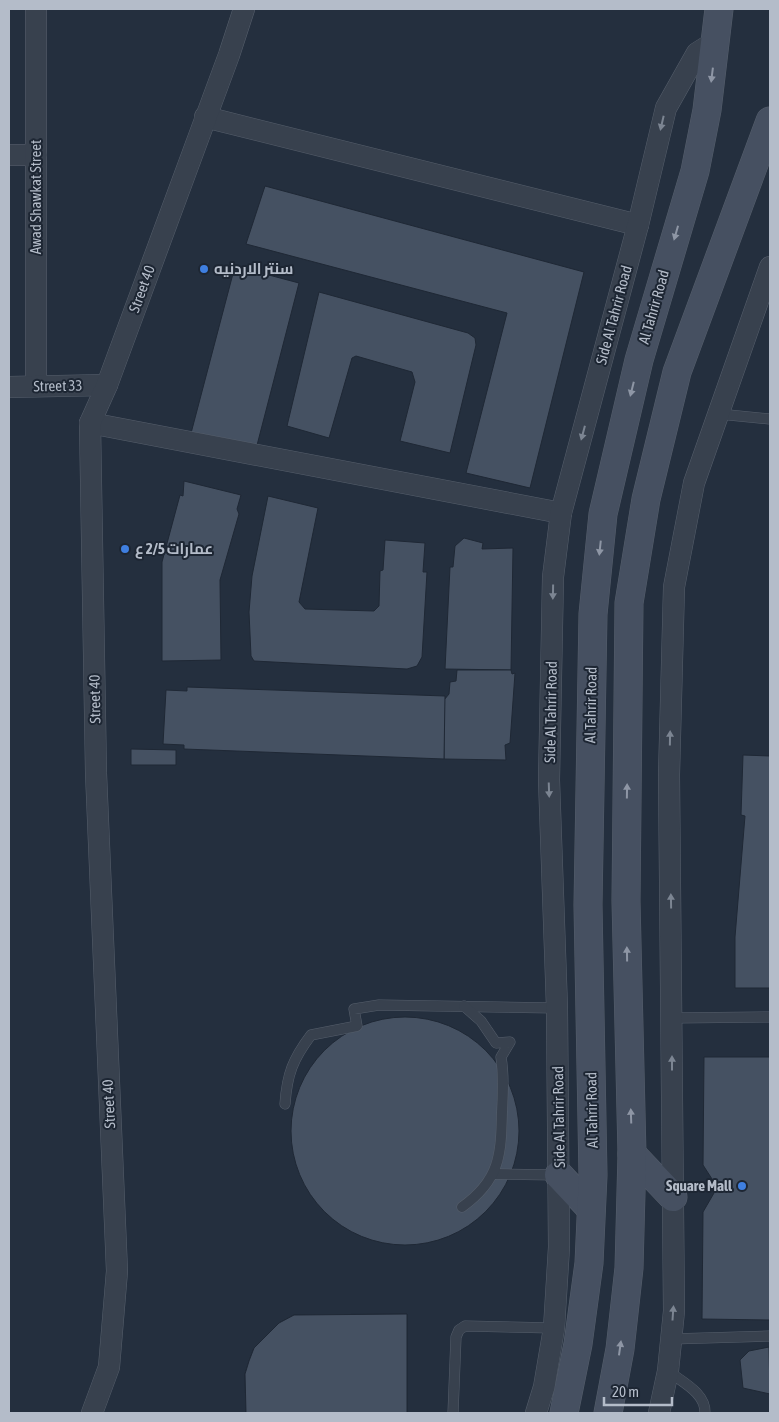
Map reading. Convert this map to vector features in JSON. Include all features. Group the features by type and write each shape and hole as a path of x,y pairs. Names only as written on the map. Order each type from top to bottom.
{"street":[{"name":"Awad Shawkat Street","path":"36,9 36,386"},
{"name":"Street 40","path":"92,1413 109,1367 117,1271 96,773 90,423 107,385 244,9"},
{"name":"Al Tahrir Road","path":"564,1413 579,1335 589,1263 592,1208 591,1002 588,905 593,614 603,514 639,360 695,171 707,110 719,9"},
{"name":"Side Al Tahrir Road","path":"536,1413 544,1387 554,1328 559,1246 557,1008 549,780 553,577 561,514 638,225 666,108 697,53 716,41"},
{"path":"205,117 638,225"},
{"path":"608,1413 620,1349 629,1268 632,1154 626,901 629,603 646,499 677,372 770,124"},
{"path":"9,155 36,155"},
{"path":"659,1413 668,1371 674,1311 669,775 674,587 694,483 765,297 770,267"},
{"name":"Street 33","path":"9,387 107,385"},
{"path":"90,423 561,514"},
{"path":"588,905 599,911 607,911 621,906 626,901"},
{"path":"591,1002 591,995 603,986 617,987 628,996"},
{"path":"632,1154 673,1197"},
{"path":"559,1175 592,1208"}],"lane":[{"path":"719,414 770,419"},
{"path":"284,1104 287,1079 301,1048 311,1035 357,1026 354,1008 379,1005 557,1008"},
{"path":"462,1207 486,1187 494,1174 502,1151 503,1072 501,1057 510,1042 496,1043 482,1021 464,1006"},
{"path":"672,1018 770,1017"},
{"path":"494,1174 559,1175"},
{"path":"453,1413 456,1337 459,1330 465,1326 554,1328"},
{"path":"671,1339 770,1336"},
{"path":"668,1371 696,1392 702,1400 705,1413"}],"building":[{"path":"265,186 584,272 530,488 466,473 507,313 246,244"},
{"path":"235,266 299,283 255,453 190,437"},
{"path":"319,292 468,333 475,338 476,345 450,453 400,441 415,382 412,372 356,356 352,358 329,438 287,426"},
{"path":"184,481 241,495 237,509 239,514 220,580 221,660 162,661 162,562 180,495 183,496"},
{"path":"268,496 318,508 299,602 305,609 374,611 379,606 380,571 383,570 385,540 425,543 423,572 427,572 422,657 417,666 407,669 254,661 251,656 249,612 252,576"},
{"path":"464,538 483,543 482,549 513,548 511,670 445,669 450,567 453,567 455,546"},
{"path":"457,670 511,670 512,674 515,673 510,743 505,745 506,760 444,759 444,700 449,694 450,682 456,681"},
{"path":"187,687 445,696 444,759 184,749 184,745 163,744 166,690 187,691"},
{"path":"131,749 176,750 176,765 131,765"},
{"path":"743,755 770,756 770,988 735,988 735,937 745,816 741,815"},
{"path":"394,1017 416,1017 438,1022 459,1030 486,1050 506,1077 517,1109 519,1131 517,1153 506,1185 486,1212 459,1232 438,1240 416,1245 394,1245 372,1240 351,1232 324,1212 304,1185 296,1164 291,1142 291,1120 296,1098 304,1077 324,1050 351,1030 372,1022"},
{"name":"Square Mall","path":"704,1057 770,1057 770,1320 702,1319 703,1212 714,1193 712,1179 703,1165"},
{"path":"407,1314 407,1413 334,1413 347,1399 350,1377 338,1358 329,1352 318,1350 296,1355 288,1363 283,1374 281,1385 283,1396 297,1413 246,1413 245,1374 249,1361 254,1348 279,1323 294,1315"},
{"path":"407,1314 407,1413 246,1413 245,1374 249,1361 254,1348 279,1323 294,1315"},
{"path":"769,1347 770,1394 743,1388 740,1360 749,1351"}],"place":[{"name":"سنتر الاردنيه","path":"204,269"},
{"name":"عمارات 2/5 ع","path":"125,549"},
{"name":"Square Mall","path":"742,1186"}]}
